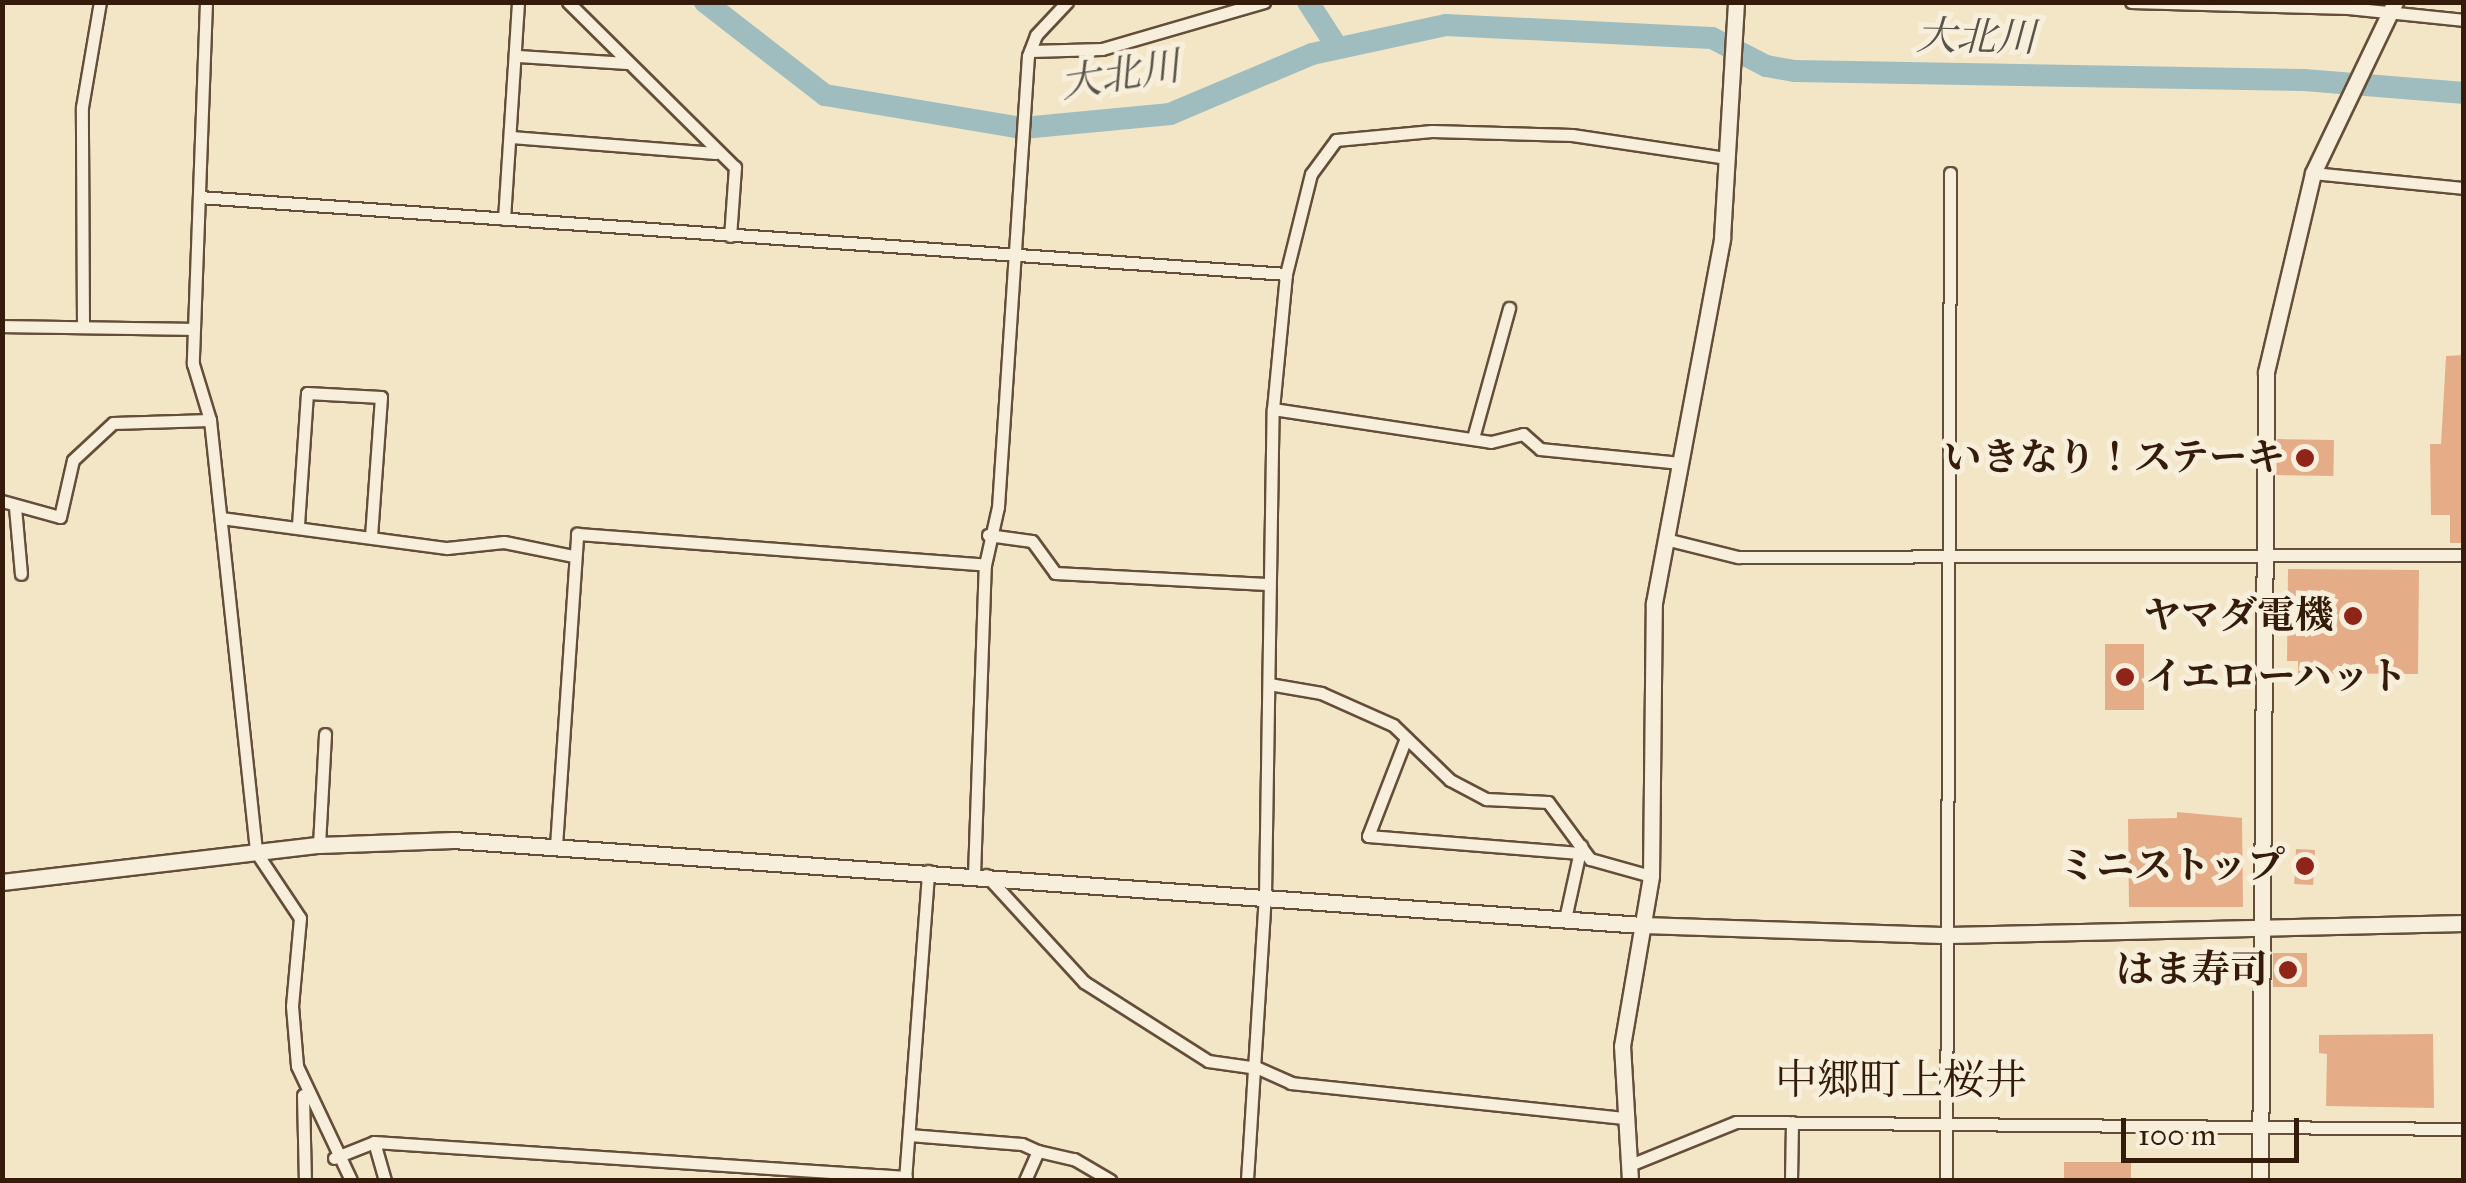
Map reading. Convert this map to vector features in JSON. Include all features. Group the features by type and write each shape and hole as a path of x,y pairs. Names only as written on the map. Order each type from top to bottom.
{"street":[{"path":"84,325 82,107 100,2"},
{"path":"206,2 192,364 210,420 256,852 300,918 292,1040 303,1085 334,1158 351,1180"},
{"path":"504,219 518,56 518,2"},
{"path":"568,2 715,153 735,167 730,236"},
{"path":"1067,2 1029,53 998,507 988,535 985,566 980,875 1084,982 1208,1061 1256,1068 1291,1083 1623,1118"},
{"path":"1029,53 1102,49 1264,2"},
{"path":"1736,2 1722,238 1665,540 1650,660 1651,876 1622,1046 1623,1118 1630,1173 1736,1122 2464,1129"},
{"path":"2131,2 2389,10 2464,20"},
{"path":"2260,1180 2260,556 2266,372 2314,169 2389,10"},
{"path":"518,56 627,63"},
{"path":"1247,1180 1265,896 1270,684 1266,584 1273,409 1286,274 1311,174 1325,151 1346,137 1572,135 1726,151"},
{"path":"511,137 715,153"},
{"path":"2314,169 2464,188"},
{"path":"1946,1180 1944,553 1950,174"},
{"path":"199,197 1286,274"},
{"path":"1473,438 1509,308"},
{"path":"2,326 193,329"},
{"path":"298,526 307,393 382,397 371,537"},
{"path":"1273,409 1473,438 1524,434 1540,449 1680,463"},
{"path":"2,502 60,516 73,460 113,423 210,420"},
{"path":"16,507 21,574"},
{"path":"220,518 474,550 504,542 573,556"},
{"path":"556,846 577,534 985,566"},
{"path":"988,535 1032,541 1055,573 1266,584"},
{"path":"1665,540 1738,556 2464,555"},
{"path":"1270,684 1321,693 1406,738 1450,780 1486,799 1548,802 1590,858 1651,876"},
{"path":"319,845 326,734"},
{"path":"1406,738 1368,836 1580,847"},
{"path":"2,882 319,845 556,846 1643,925 1948,935 2464,924"},
{"path":"1565,919 1580,847"},
{"path":"334,1158 374,1142 906,1179 928,871"},
{"path":"303,1085 305,1180"},
{"path":"1791,1180 1792,1122"},
{"path":"909,1134 1074,1159 1110,1180"},
{"path":"374,1142 385,1180"},
{"path":"1025,1180 1038,1151"}],"building":[{"path":"2464,355 2464,543 2450,543 2450,515 2431,515 2430,444 2441,444 2446,356"},
{"name":"いきなり！ステーキ","path":"2277,439 2334,440 2333,476 2276,475"},
{"name":"ヤマダ電機","path":"2288,569 2419,570 2418,674 2298,673 2298,661 2287,661"},
{"name":"イエローハット","path":"2105,644 2144,644 2144,710 2105,710"},
{"path":"2177,812 2242,818 2243,907 2129,907 2128,819 2177,818"},
{"name":"ミニストップ","path":"2296,849 2315,850 2313,885 2294,884"},
{"name":"はま寿司","path":"2273,953 2307,953 2307,987 2273,987"},
{"path":"2433,1034 2434,1108 2326,1106 2327,1054 2319,1053 2319,1035"},
{"path":"2064,1162 2131,1162 2131,1180 2064,1180"}],"waterway":[{"name":"大北川","path":"705,2 825,95 1023,128 1170,114 1312,54 1446,25 1712,38 1766,66 1795,71 2304,80 2464,93"},
{"path":"1308,2 1337,47"}],"place":[{"name":"いきなり！ステーキ","path":"2305,458"},
{"name":"ヤマダ電機","path":"2353,616"},
{"name":"イエローハット","path":"2125,677"},
{"name":"ミニストップ","path":"2305,866"},
{"name":"はま寿司","path":"2288,970"}],"district":[{"name":"中郷町上桜井","path":"1901,1080"}]}
